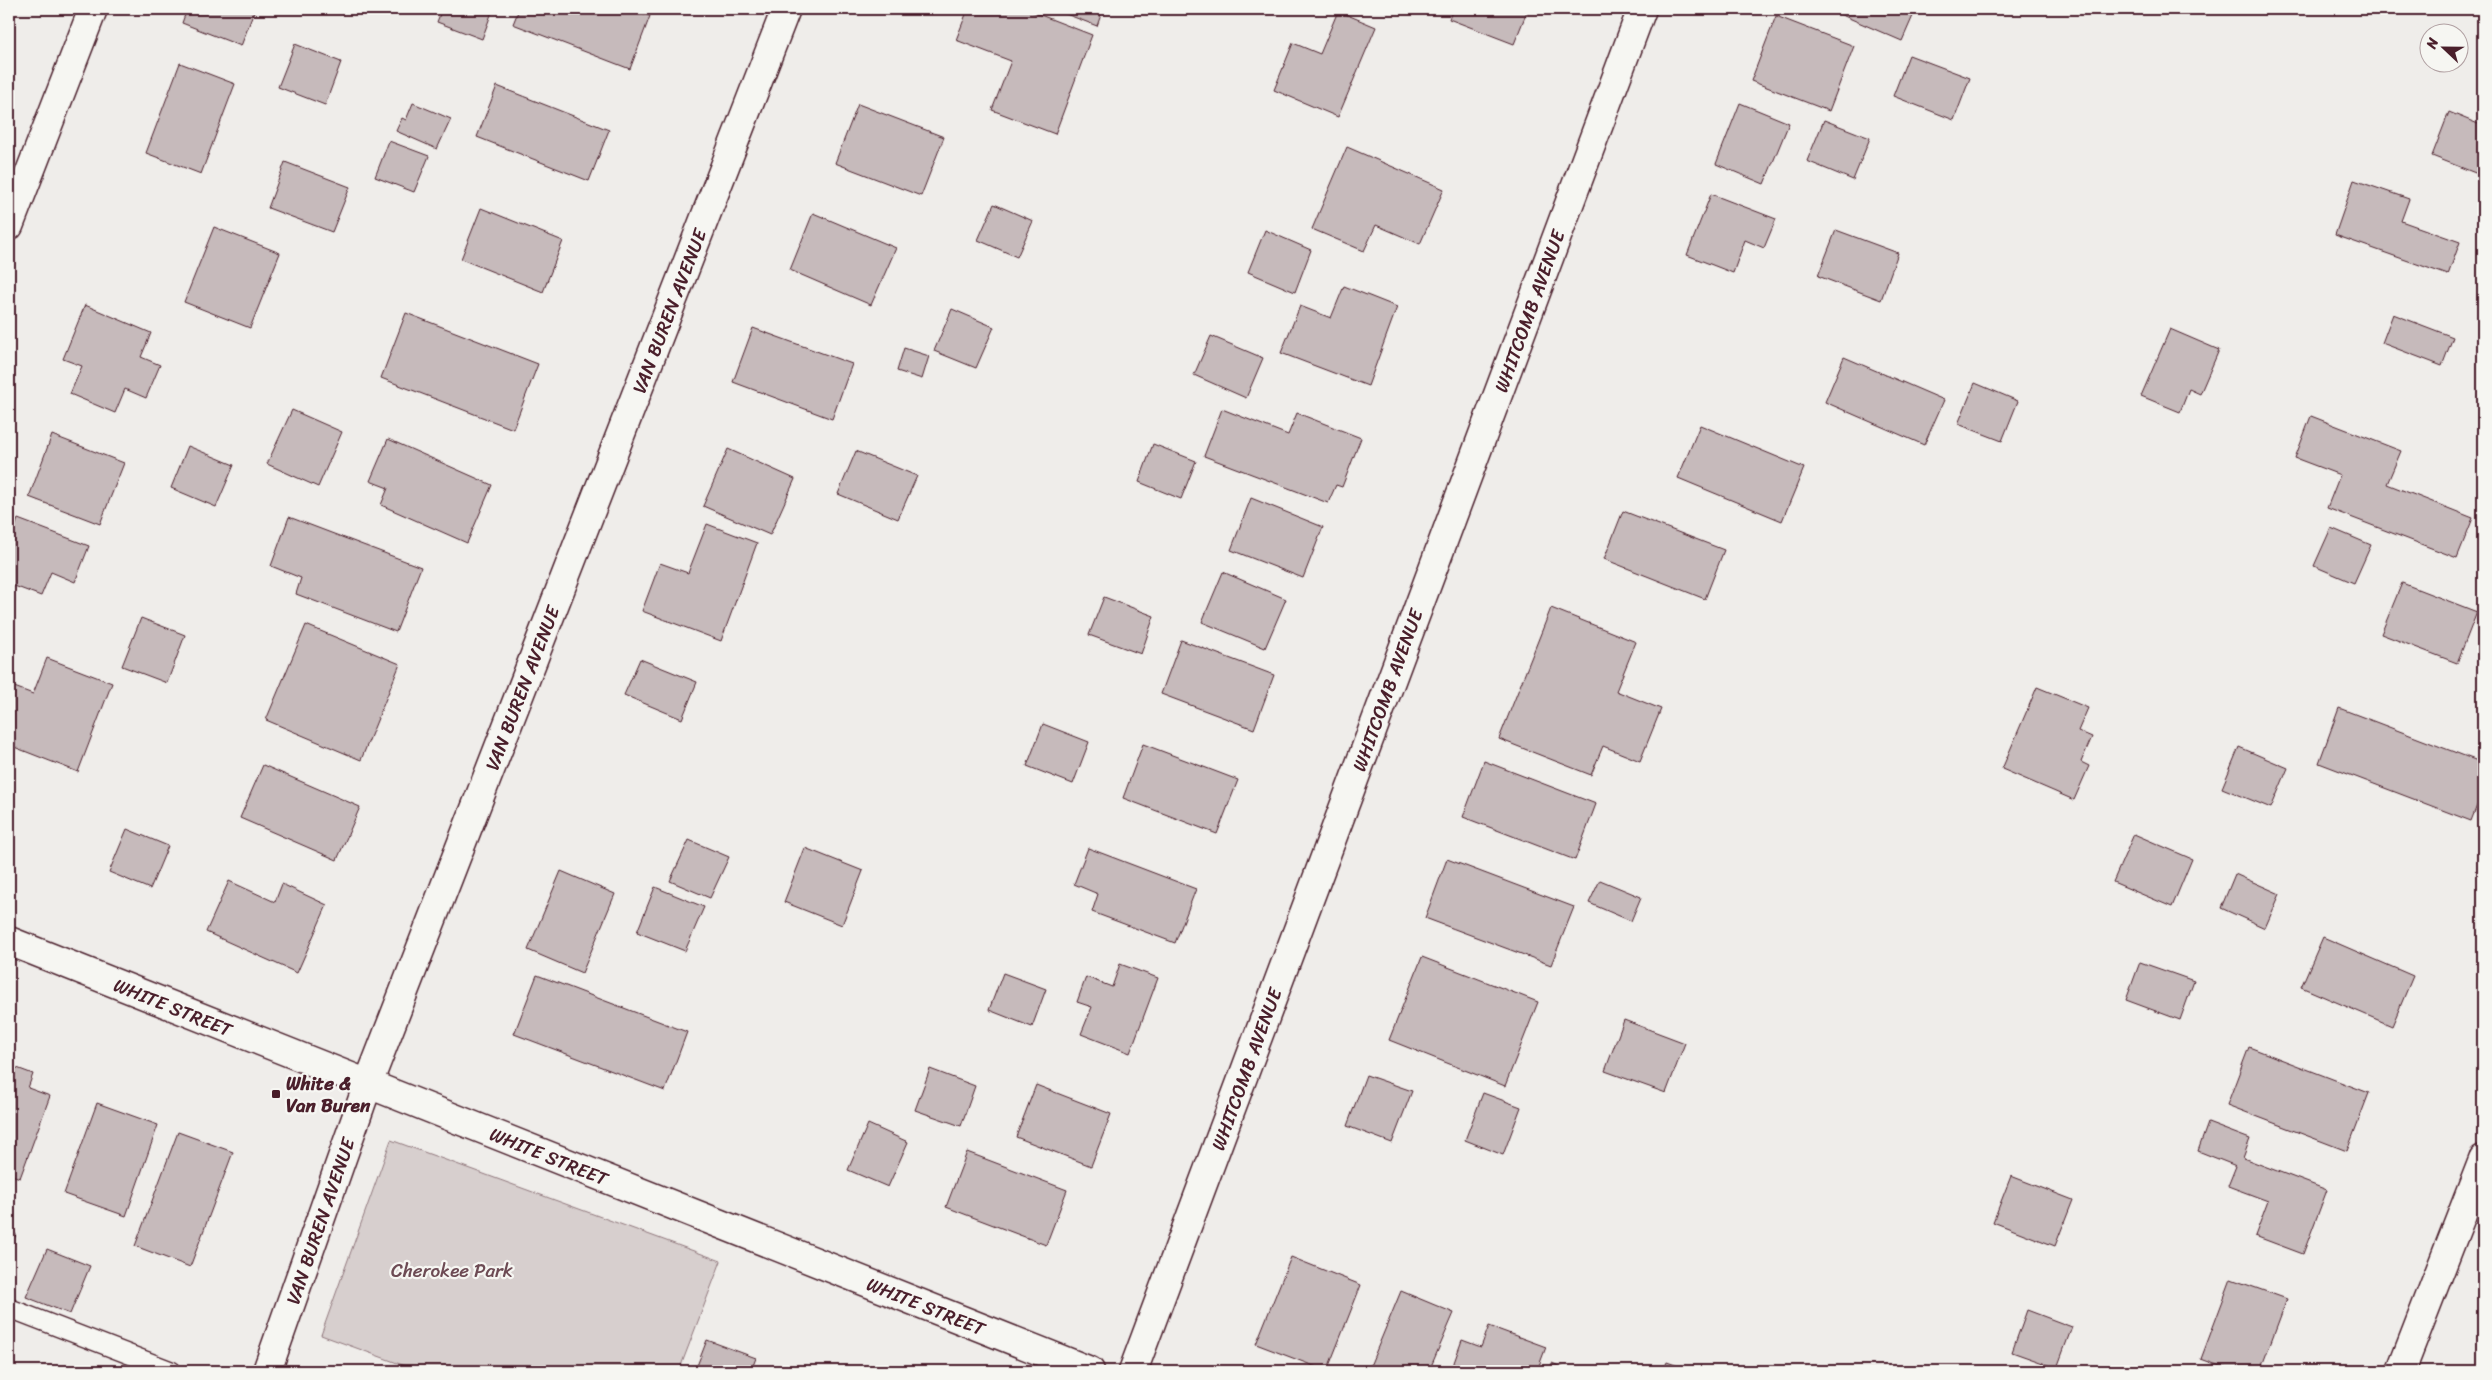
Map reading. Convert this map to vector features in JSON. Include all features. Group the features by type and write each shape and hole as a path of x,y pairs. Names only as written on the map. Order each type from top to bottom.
{"street":[{"path":"9,226 93,9"},
{"name":"VAN BUREN AVENUE","path":"267,1371 368,1084 786,9"},
{"name":"WHITCOMB AVENUE","path":"1133,1371 1642,9"},
{"name":"WHITE STREET","path":"9,941 1090,1371"},
{"path":"2401,1371 2483,1160"}],"lane":[{"path":"9,1308 172,1371"}],"green space":[{"name":"Cherokee Park","path":"391,1140 721,1261 679,1371 419,1371 321,1335"}],"building":[{"path":"187,9 255,9 241,46 182,23"},
{"path":"442,9 493,9 482,39 437,22"},
{"path":"519,9 631,9 650,16 630,69 513,24"},
{"path":"968,9 1025,9 1092,35 1055,134 992,110 1011,61 956,40"},
{"path":"1053,9 1103,9 1097,26"},
{"path":"1453,9 1528,9 1514,44 1449,19"},
{"path":"1828,9 1916,9 1902,41"},
{"path":"1338,11 1376,27 1338,117 1274,90 1293,43 1320,54"},
{"path":"1776,16 1854,46 1829,111 1751,81"},
{"path":"295,44 341,62 325,105 278,87"},
{"path":"1909,55 1970,78 1954,120 1893,96"},
{"path":"180,63 235,84 201,174 146,153"},
{"path":"497,86 609,130 589,181 477,137"},
{"path":"413,103 451,119 437,149 396,131 402,118 406,120"},
{"path":"1740,103 1789,123 1764,184 1716,164"},
{"path":"858,104 944,137 921,196 835,163"},
{"path":"2449,112 2483,126 2483,176 2432,156"},
{"path":"1824,120 1870,138 1853,180 1807,161"},
{"path":"389,141 429,156 414,192 375,177"},
{"path":"1347,147 1444,189 1420,244 1376,225 1364,251 1312,229"},
{"path":"285,162 350,187 332,232 268,208"},
{"path":"2354,180 2409,199 2401,221 2460,242 2448,275 2335,235"},
{"path":"1711,194 1776,219 1764,248 1745,240 1733,273 1687,255"},
{"path":"994,204 1033,221 1017,257 978,240"},
{"path":"481,208 563,241 543,292 461,259"},
{"path":"813,213 896,248 871,305 790,270"},
{"path":"214,227 280,253 250,328 184,302"},
{"path":"1265,230 1311,250 1295,292 1248,272"},
{"path":"1836,230 1898,253 1881,300 1818,276"},
{"path":"1344,286 1397,307 1368,386 1281,353 1300,306 1331,318"},
{"path":"85,305 151,333 141,357 160,365 146,398 125,389 115,413 70,394 82,366 63,359"},
{"path":"952,309 994,327 976,368 934,351"},
{"path":"406,313 538,364 513,429 381,378"},
{"path":"2393,314 2453,337 2442,366 2382,343"},
{"path":"753,328 852,364 832,419 733,382"},
{"path":"2170,329 2219,350 2200,394 2189,389 2180,412 2141,396"},
{"path":"1211,336 1263,358 1246,398 1194,375"},
{"path":"904,348 929,356 922,379 897,371"},
{"path":"1844,357 1944,400 1924,445 1825,402"},
{"path":"1975,383 2018,401 2002,441 1958,424"},
{"path":"1222,409 1288,435 1297,413 1361,438 1342,487 1336,485 1328,503 1204,456"},
{"path":"292,410 342,432 318,487 267,464"},
{"path":"2311,416 2401,451 2387,484 2473,518 2457,558 2327,508 2340,475 2295,458"},
{"path":"1700,425 1804,468 1782,521 1678,478"},
{"path":"52,435 124,463 100,524 29,497"},
{"path":"388,439 492,485 467,543 381,505 388,488 370,481"},
{"path":"1153,444 1196,461 1181,499 1139,482"},
{"path":"188,446 234,465 216,507 171,488"},
{"path":"728,449 795,479 770,535 703,506"},
{"path":"856,451 917,476 898,519 838,494"},
{"path":"1251,498 1323,527 1303,578 1231,550"},
{"path":"1623,511 1724,550 1705,599 1604,559"},
{"path":"289,517 421,567 396,632 296,594 301,578 271,566"},
{"path":"18,519 89,546 75,582 51,572 41,596 9,584 9,543"},
{"path":"707,524 757,543 721,641 642,611 660,563 688,573"},
{"path":"2331,528 2371,545 2354,583 2314,566"},
{"path":"1223,572 1286,599 1265,648 1202,622"},
{"path":"2402,583 2477,612 2457,663 2381,634"},
{"path":"1104,597 1154,616 1141,654 1089,635"},
{"path":"1551,608 1636,642 1616,691 1661,709 1640,761 1603,746 1591,775 1499,739"},
{"path":"141,618 185,635 167,683 122,666"},
{"path":"306,625 400,664 361,760 266,720"},
{"path":"1181,640 1274,675 1254,729 1161,694"},
{"path":"47,658 112,683 78,772 9,745 9,685 33,694"},
{"path":"640,659 697,682 682,719 624,695"},
{"path":"2037,687 2088,708 2078,731 2092,737 2081,762 2089,766 2074,800 2002,769"},
{"path":"2339,708 2483,763 2483,790 2471,821 2319,763"},
{"path":"1043,724 1089,742 1073,784 1027,766"},
{"path":"1143,744 1238,780 1217,834 1123,798"},
{"path":"2239,747 2288,768 2271,808 2222,788"},
{"path":"1484,761 1596,804 1575,860 1463,817"},
{"path":"263,765 360,807 337,860 240,818"},
{"path":"127,829 168,846 150,889 109,872"},
{"path":"2134,834 2192,859 2172,907 2113,882"},
{"path":"689,840 729,857 710,898 670,881"},
{"path":"805,848 863,871 842,925 784,902"},
{"path":"1088,848 1196,889 1175,943 1092,912 1098,894 1074,884"},
{"path":"1447,859 1574,907 1551,965 1425,918"},
{"path":"561,871 615,894 582,973 528,950"},
{"path":"2235,874 2280,894 2265,928 2221,908"},
{"path":"1600,880 1641,897 1631,921 1589,903"},
{"path":"229,881 275,902 282,884 327,905 297,973 206,932"},
{"path":"655,887 704,907 685,951 637,932"},
{"path":"2323,937 2413,976 2392,1026 2301,987"},
{"path":"1422,957 1538,1002 1505,1086 1389,1040"},
{"path":"2140,962 2194,981 2180,1020 2126,1000"},
{"path":"1120,964 1158,978 1130,1053 1081,1034 1092,1007 1077,1002 1086,977 1112,987"},
{"path":"1003,973 1046,989 1032,1027 989,1010"},
{"path":"537,975 687,1032 665,1091 514,1034"},
{"path":"1624,1020 1685,1043 1666,1093 1605,1071"},
{"path":"2249,1047 2369,1093 2347,1151 2227,1105"},
{"path":"9,1065 33,1074 28,1088 50,1096 20,1178 9,1174"},
{"path":"930,1069 975,1086 961,1126 915,1110"},
{"path":"1366,1075 1412,1091 1392,1143 1347,1126"},
{"path":"1036,1085 1111,1114 1091,1166 1016,1137"},
{"path":"1483,1093 1521,1107 1503,1155 1465,1140"},
{"path":"97,1103 158,1125 126,1216 64,1194"},
{"path":"2208,1123 2250,1139 2243,1158 2327,1190 2303,1254 2255,1236 2268,1201 2228,1186 2236,1166 2198,1151"},
{"path":"868,1124 908,1142 888,1187 848,1170"},
{"path":"178,1132 233,1152 190,1267 135,1246"},
{"path":"967,1152 1067,1190 1046,1245 946,1207"},
{"path":"2011,1176 2073,1200 2055,1246 1993,1222"},
{"path":"9,1232 16,1234 9,1252"},
{"path":"47,1249 90,1266 70,1314 26,1297"},
{"path":"1291,1257 1361,1285 1327,1371 1256,1344"},
{"path":"2231,1279 2287,1299 2260,1371 2234,1371 2201,1359"},
{"path":"1401,1291 1454,1313 1429,1371 1381,1371 1370,1366"},
{"path":"2027,1310 2072,1327 2057,1368 2012,1352"},
{"path":"1489,1326 1546,1347 1537,1371 1451,1371 1462,1340 1481,1347"},
{"path":"707,1340 756,1358 751,1371 695,1371"},
{"path":"1667,1362 1692,1371 1663,1371"},
{"path":"1552,1363 1570,1371 1549,1371"}],"place":[{"name":"White & Van Buren","path":"276,1094"}]}
